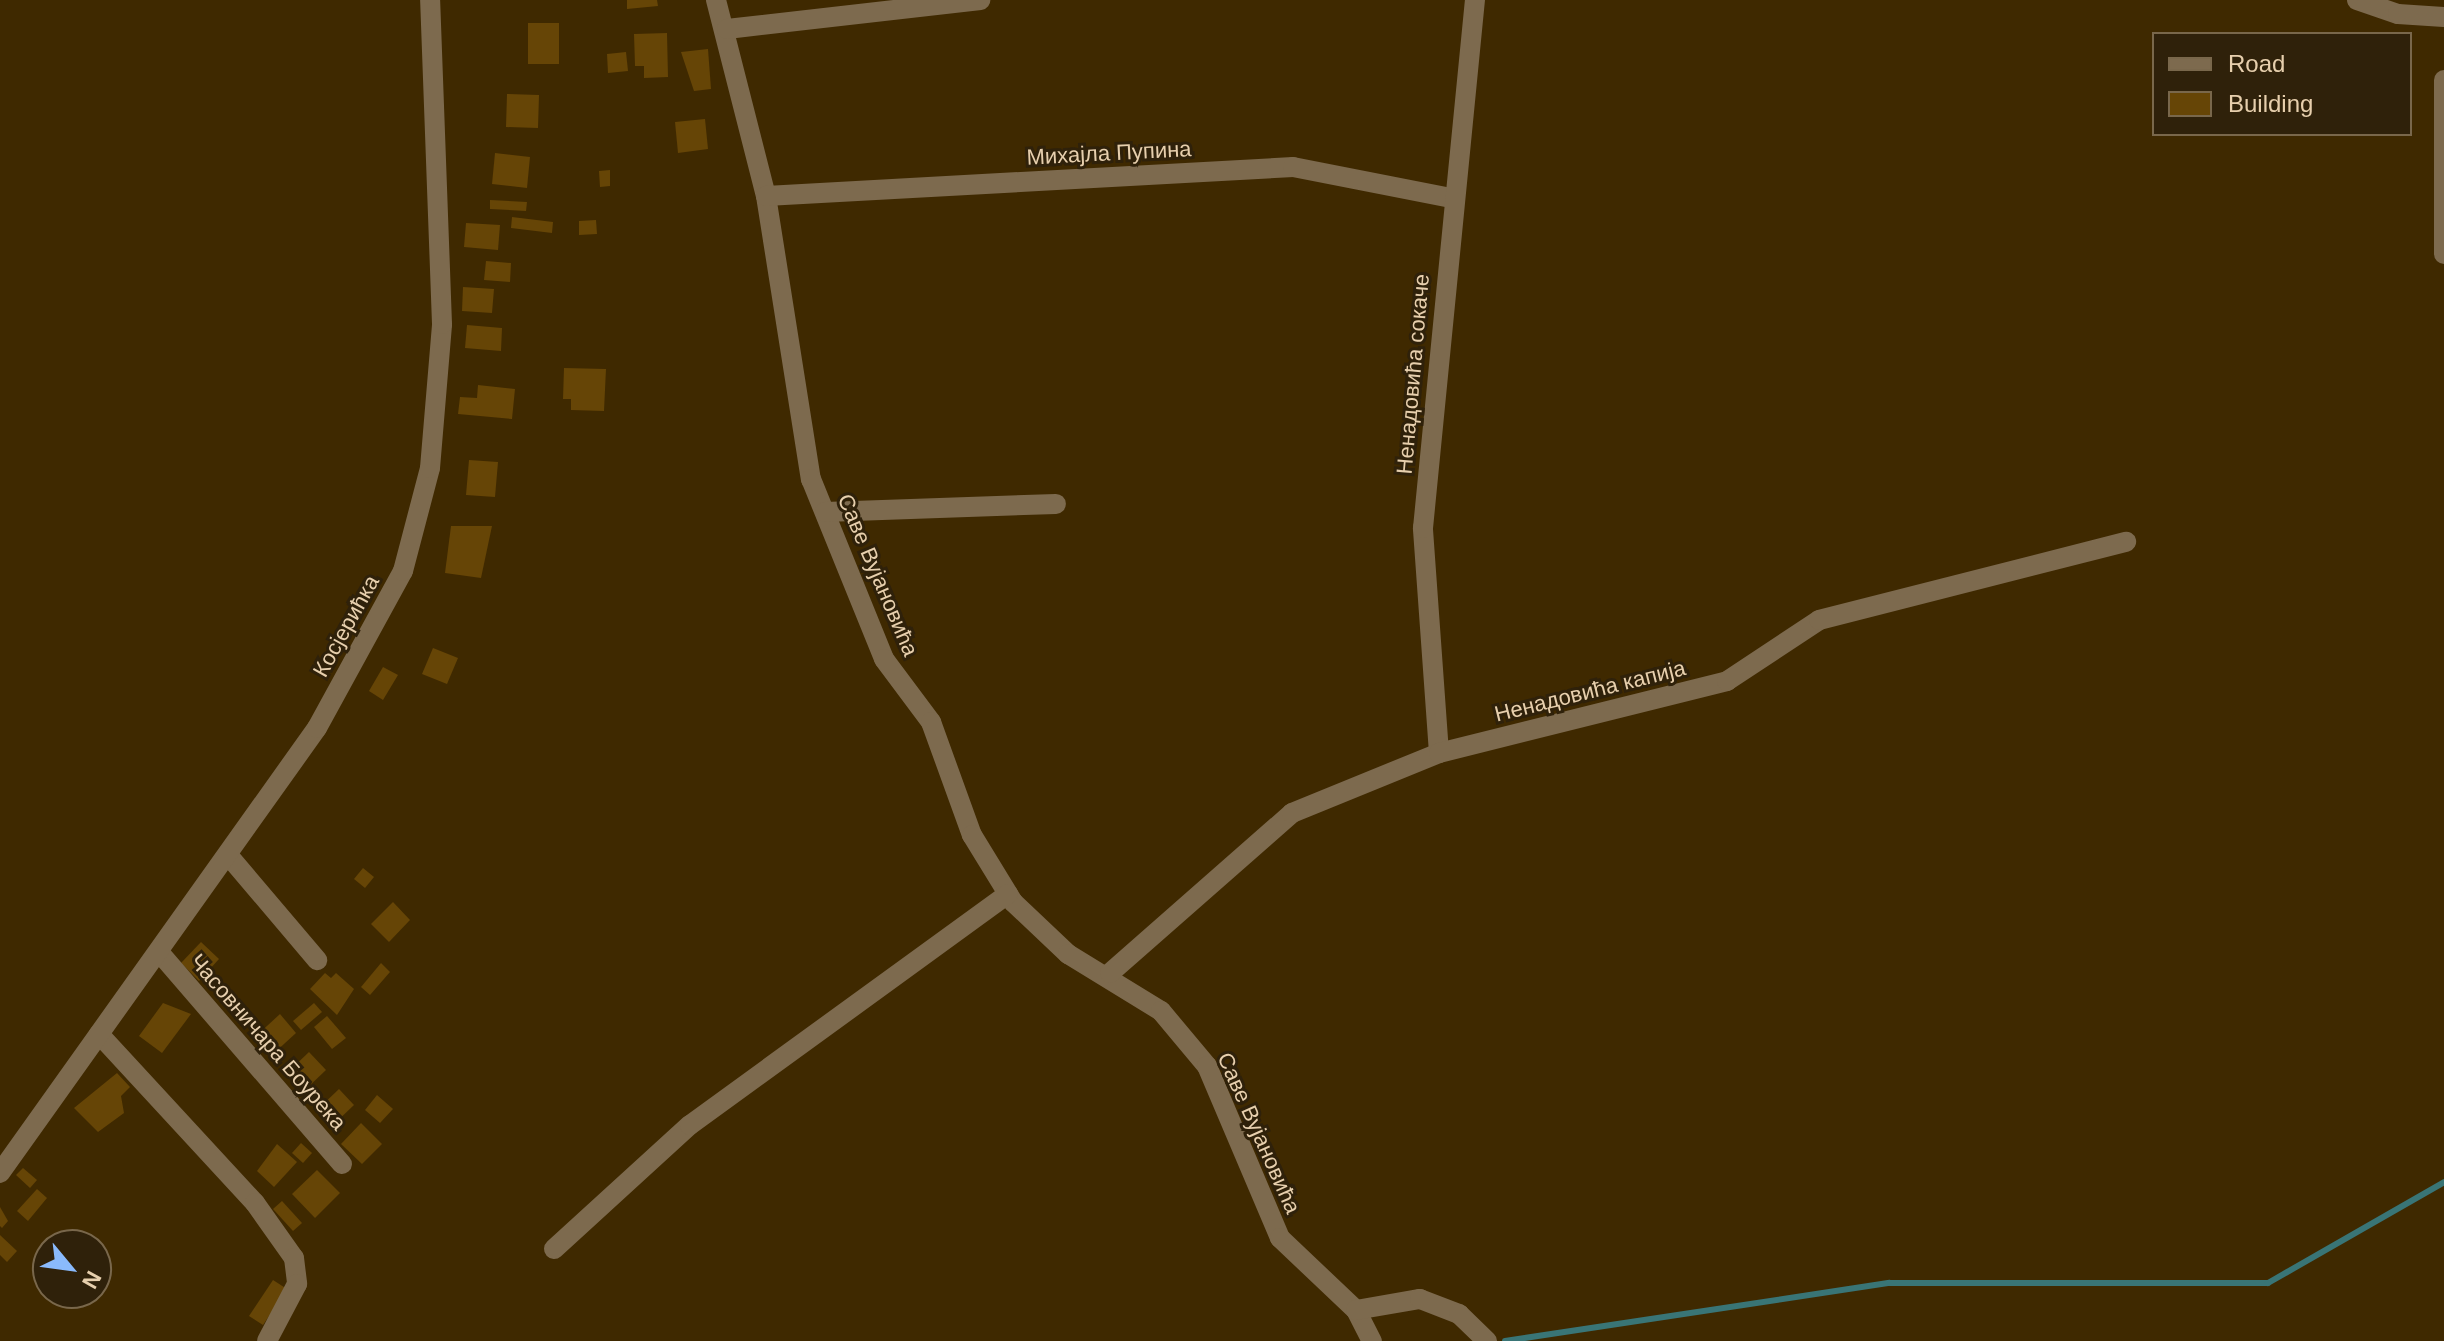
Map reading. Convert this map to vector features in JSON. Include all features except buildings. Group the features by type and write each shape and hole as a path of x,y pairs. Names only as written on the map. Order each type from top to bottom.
{"street":[{"name":"Косјерићка","path":"0,1173 317,728 403,571 430,468 442,324 430,0"},
{"name":"Саве Вујановића","path":"716,0 727,29 766,196 811,479 884,659 931,722 972,835 1008,894 1068,954 1110,973 1161,1011 1207,1066 1280,1238 1356,1310 1372,1341"},
{"path":"727,29 980,0"},
{"name":"Ненадовића сокаче","path":"1439,753 1423,528 1451,198 1475,0"},
{"path":"2357,0 2398,14 2444,17"},
{"path":"2444,80 2444,254"},
{"name":"Михајла Пупина","path":"766,196 1293,167 1451,198"},
{"path":"825,512 1056,504"},
{"name":"Ненадовића капија","path":"1110,973 1292,813 1439,753 1727,681 1819,620 2126,542"},
{"path":"228,855 317,960"},
{"path":"554,1249 690,1125 1008,894"},
{"name":"Часовничара Боурека","path":"159,952 342,1164"},
{"path":"99,1034 255,1203 294,1258 297,1284 267,1341"},
{"path":"1356,1310 1420,1299 1459,1314 1482,1336"}],"waterway":[{"path":"1505,1341 1890,1283 2268,1283 2444,1182"}]}
